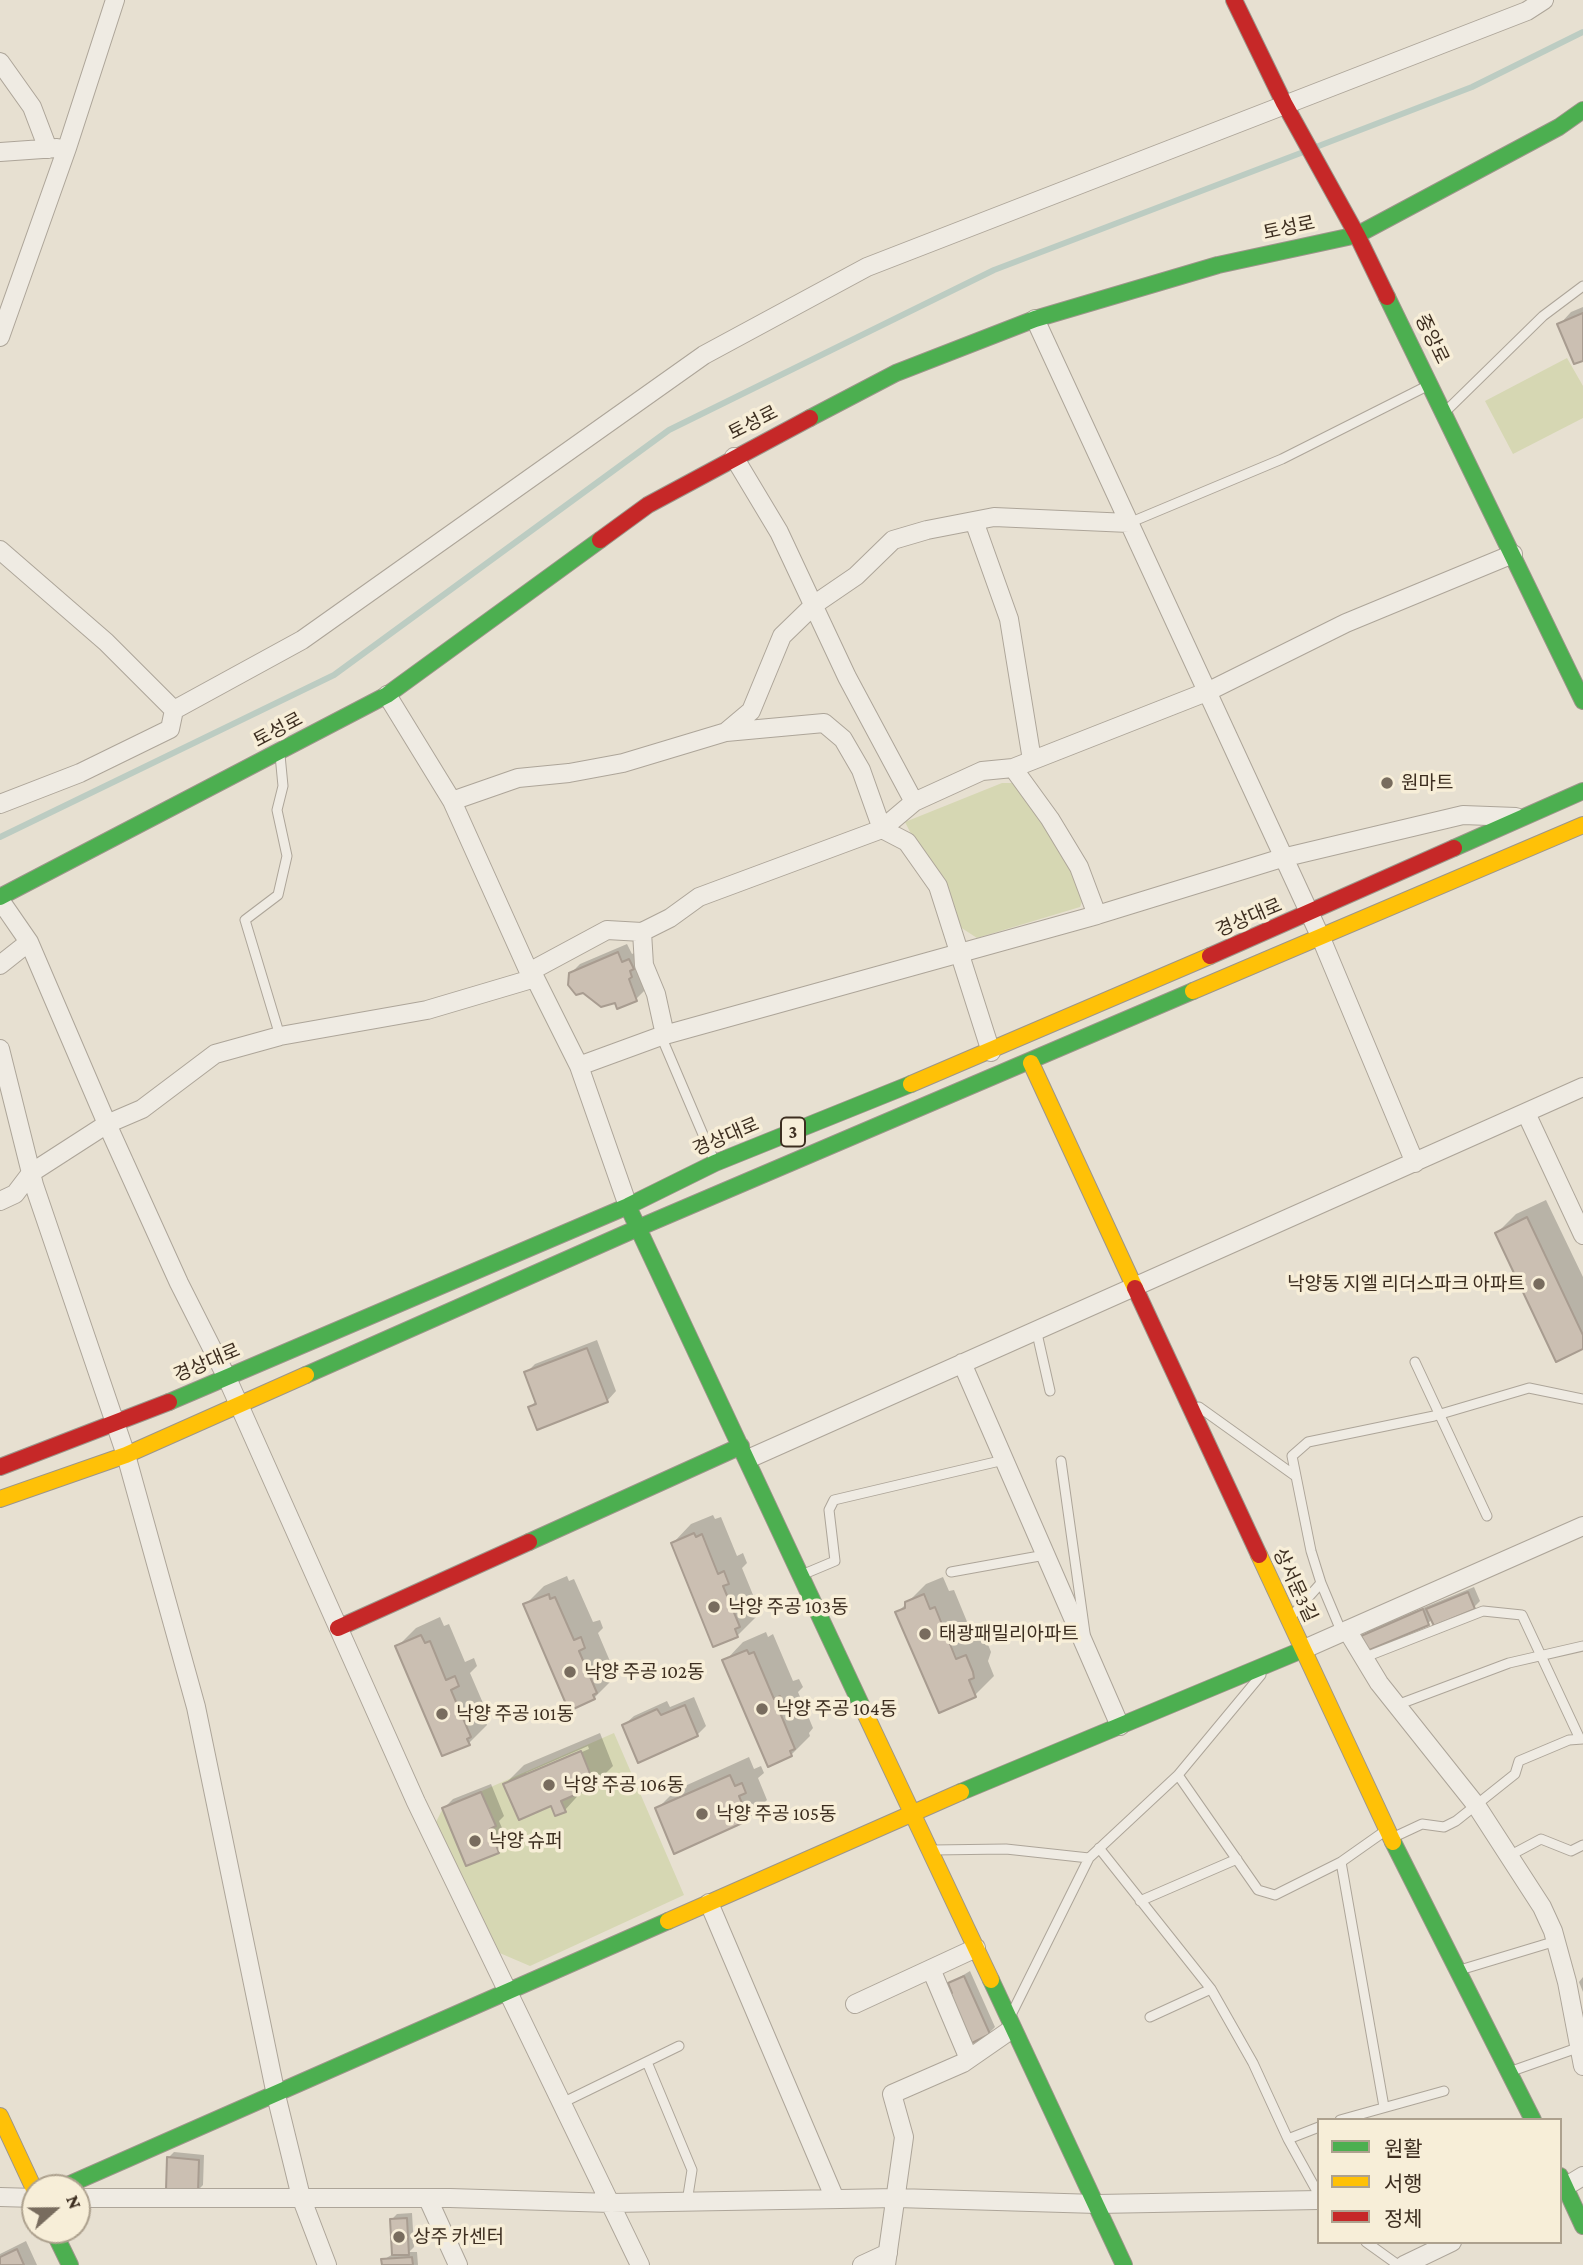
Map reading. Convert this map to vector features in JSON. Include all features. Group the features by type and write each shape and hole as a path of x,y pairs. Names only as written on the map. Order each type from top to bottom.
{"street":[{"path":"0,337 67,148 115,0"},
{"name":"중앙로","path":"1234,0 1284,103 1357,235 1583,701"},
{"path":"0,804 80,773 170,729 174,710 302,640 705,355 867,267 1284,103 1527,11 1544,0"},
{"path":"0,62 32,107 48,149"},
{"name":"토성로","path":"0,899 387,695 637,512 734,457 896,373 1035,319 1218,265 1357,235 1559,127 1583,110"},
{"path":"0,152 67,148"},
{"path":"1035,319 1321,938 1415,1163"},
{"path":"734,457 779,532 848,677 914,802"},
{"path":"726,732 751,711 782,636 815,604 856,576 893,540 994,517 1129,523"},
{"path":"974,521 1009,619 1032,760"},
{"path":"0,550 106,642 174,710"},
{"path":"0,1201 15,1194 31,1173 107,1124 142,1109 215,1054 280,1036 426,1010 532,975 607,930 642,932 670,918 699,897 882,829 914,802 982,771 1013,768 1209,691 1346,623 1513,554"},
{"path":"387,695 452,801 532,975 579,1066 628,1206 1124,2265"},
{"path":"452,801 518,778 569,774 623,763 726,732 824,723 843,739 861,770 882,829 906,842 938,887 991,1052"},
{"path":"1013,768 1050,818 1080,867 1097,915"},
{"name":"경상대로","path":"0,1467 115,1425 628,1206 715,1163 991,1052 1310,914 1583,791"},
{"path":"579,1066 663,1035 1097,915 1282,858 1463,815 1524,818"},
{"name":"3","path":"0,1499 126,1455 238,1403 638,1228 1031,1063 1583,825"},
{"path":"0,899 29,942 107,1124 179,1283 227,1378 338,1628 507,1992 640,2265"},
{"path":"642,932 644,965 656,995 663,1035"},
{"path":"0,965 29,942"},
{"path":"0,1049 31,1173 126,1455 196,1707 276,2095 301,2197 327,2265"},
{"name":"상서문3길","path":"1031,1063 1389,1834 1532,2118"},
{"path":"338,1628 962,1363 1583,1087"},
{"path":"1526,1112 1583,1235"},
{"path":"962,1363 1120,1726"},
{"path":"91,2175 912,1813 1344,1632 1583,1525"},
{"path":"1344,1632 1397,1705 1476,1805 1542,1907 1556,1941 1583,2066"},
{"path":"709,1903 835,2199"},
{"path":"855,2004 976,1948"},
{"path":"931,1969 969,2059"},
{"path":"862,2265 887,2259 904,2137 892,2094 969,2059 1010,2024"},
{"path":"0,2116 27,2174"},
{"path":"1583,2176 1562,2184 1583,2226"},
{"path":"0,2197 21,2198"},
{"path":"91,2198 301,2197 611,2203 897,2198 1097,2204 1317,2197"},
{"path":"428,2199 458,2265"},
{"path":"60,2244 70,2265"},
{"path":"1404,2265 1448,2244"}],"lane":[{"path":"1444,413 1544,316 1583,286"},
{"path":"1129,523 1282,459 1430,384"},
{"path":"280,753 283,786 277,810 287,856 278,895 245,920 280,1036"},
{"path":"663,1035 715,1163"},
{"path":"1036,1329 1050,1391"},
{"path":"1415,1362 1487,1516"},
{"path":"1344,1632 1321,1583 1294,1475 1292,1456 1308,1442 1438,1415 1529,1388 1583,1399"},
{"path":"1186,1398 1294,1475"},
{"path":"803,1575 835,1561 829,1510 834,1500 1004,1461"},
{"path":"1062,1461 1088,1653"},
{"path":"951,1572 1045,1555"},
{"path":"1288,1620 1321,1583"},
{"path":"1178,1775 1258,1890 1275,1895 1389,1834 1422,1824 1444,1827 1515,1774 1518,1761 1569,1740 1582,1739 1521,1615 1483,1611 1363,1658"},
{"path":"1397,1705 1541,1655 1583,1646"},
{"path":"1010,2024 1089,1858 1178,1775 1271,1663"},
{"path":"1509,1856 1541,1839 1571,1851 1583,1845"},
{"path":"1099,1848 1211,1989 1253,2063 1288,2139 1317,2193"},
{"path":"930,1850 1006,1849 1089,1858"},
{"path":"1140,1901 1237,1859"},
{"path":"1341,1862 1384,2107"},
{"path":"1458,1971 1556,1941"},
{"path":"1150,2017 1211,1989"},
{"path":"562,2103 679,2046"},
{"path":"1509,2072 1580,2047"},
{"path":"646,2062 692,2170 687,2202"},
{"path":"1347,2118 1444,2091"},
{"path":"1288,2139 1317,2128"},
{"path":"1369,2244 1398,2265"}],"green space":[{"path":"1567,358 1583,386 1583,418 1513,454 1485,401"},
{"path":"1002,783 1016,783 1049,826 1085,894 1080,907 977,938 957,925 905,822"},
{"path":"614,1733 684,1895 530,1966 495,1951 435,1824 443,1808"}],"building":[{"path":"1583,313 1583,361 1574,364 1557,324"},
{"path":"618,952 622,962 629,959 634,969 630,971 632,977 629,979 637,1001 617,1009 615,1003 601,1007 583,993 576,995 568,985 569,973"},
{"name":"낙양동 지엘 리더스파크 아파트","path":"1527,1217 1583,1335 1583,1349 1556,1362 1495,1233"},
{"path":"587,1348 608,1402 537,1430 528,1407 536,1404 524,1372"},
{"name":"낙양 주공 103동","path":"694,1533 696,1537 702,1534 718,1574 724,1571 729,1584 723,1586 740,1627 735,1629 738,1637 713,1647 671,1543"},
{"path":"1468,1592 1475,1609 1434,1626 1426,1609"},
{"name":"낙양 주공 102동","path":"549,1594 550,1599 555,1597 574,1640 581,1637 585,1648 579,1651 597,1693 593,1695 595,1699 569,1711 523,1604"},
{"name":"태광패밀리아파트","path":"924,1594 930,1609 935,1607 956,1659 966,1655 974,1678 969,1680 976,1697 939,1713 895,1612 905,1608 905,1602"},
{"path":"1423,1609 1429,1625 1367,1651 1361,1636"},
{"name":"낙양 주공 101동","path":"421,1635 425,1643 430,1641 446,1680 455,1676 459,1686 451,1690 471,1737 467,1739 470,1745 442,1756 395,1646"},
{"name":"낙양 주공 104동","path":"747,1650 749,1654 754,1652 774,1699 780,1696 785,1707 779,1710 795,1749 790,1751 792,1756 768,1767 722,1660"},
{"path":"685,1705 698,1736 638,1763 622,1725 657,1709 661,1715"},
{"name":"낙양 주공 106동","path":"581,1751 595,1786 561,1801 566,1812 555,1816 551,1806 519,1820 503,1784"},
{"name":"낙양 주공 105동","path":"730,1775 735,1786 742,1783 746,1793 739,1796 749,1820 674,1854 655,1808"},
{"name":"낙양 슈퍼","path":"481,1792 496,1826 490,1829 499,1853 466,1866 442,1808"},
{"path":"964,1976 990,2034 970,2044 947,1995 952,1993 948,1983"},
{"path":"167,2157 199,2160 198,2192 166,2190"},
{"name":"상주 카센터","path":"407,2218 409,2255 392,2255 390,2219"},
{"path":"17,2249 24,2265 0,2265 0,2257"},
{"path":"412,2257 413,2265 382,2265 381,2259"}],"waterway":[{"path":"1316,147 1472,87 1583,32"},
{"path":"0,837 334,675 669,430 994,270 1306,151"}],"traffic: fast":[{"path":"810,418 896,373 1035,319 1218,265 1357,235 1559,127 1583,110"},
{"path":"1387,297 1583,701"},
{"path":"0,897 387,695 600,540"},
{"path":"1454,848 1583,791"},
{"path":"306,1375 638,1228 1193,991"},
{"path":"169,1402 628,1206 715,1163 911,1084"},
{"path":"631,1213 864,1711"},
{"path":"529,1542 741,1446"},
{"path":"961,1792 1302,1650"},
{"path":"1393,1842 1532,2118"},
{"path":"91,2175 668,1921"},
{"path":"991,1980 1124,2265"},
{"path":"1562,2180 1583,2226"},
{"path":"60,2244 70,2265"}],"traffic: slow":[{"path":"1193,991 1583,825"},
{"path":"911,1084 1210,956"},
{"path":"1031,1063 1135,1288"},
{"path":"0,1499 126,1455 306,1375"},
{"path":"1259,1555 1393,1842"},
{"path":"864,1711 991,1980"},
{"path":"668,1921 961,1792"},
{"path":"0,2116 27,2174"}],"traffic: jam":[{"path":"1234,0 1284,103 1357,235 1387,297"},
{"path":"600,540 648,505 810,418"},
{"path":"1210,956 1454,848"},
{"path":"1135,1288 1259,1555"},
{"path":"0,1467 169,1402"},
{"path":"338,1628 529,1542"}],"place":[{"name":"원마트","path":"1387,783"},
{"name":"낙양동 지엘 리더스파크 아파트","path":"1539,1284"},
{"name":"낙양 주공 103동","path":"714,1607"},
{"name":"태광패밀리아파트","path":"925,1634"},
{"name":"낙양 주공 102동","path":"570,1672"},
{"name":"낙양 주공 104동","path":"762,1709"},
{"name":"낙양 주공 101동","path":"442,1714"},
{"name":"낙양 주공 106동","path":"549,1785"},
{"name":"낙양 주공 105동","path":"702,1814"},
{"name":"낙양 슈퍼","path":"475,1841"},
{"name":"상주 카센터","path":"399,2237"}]}
